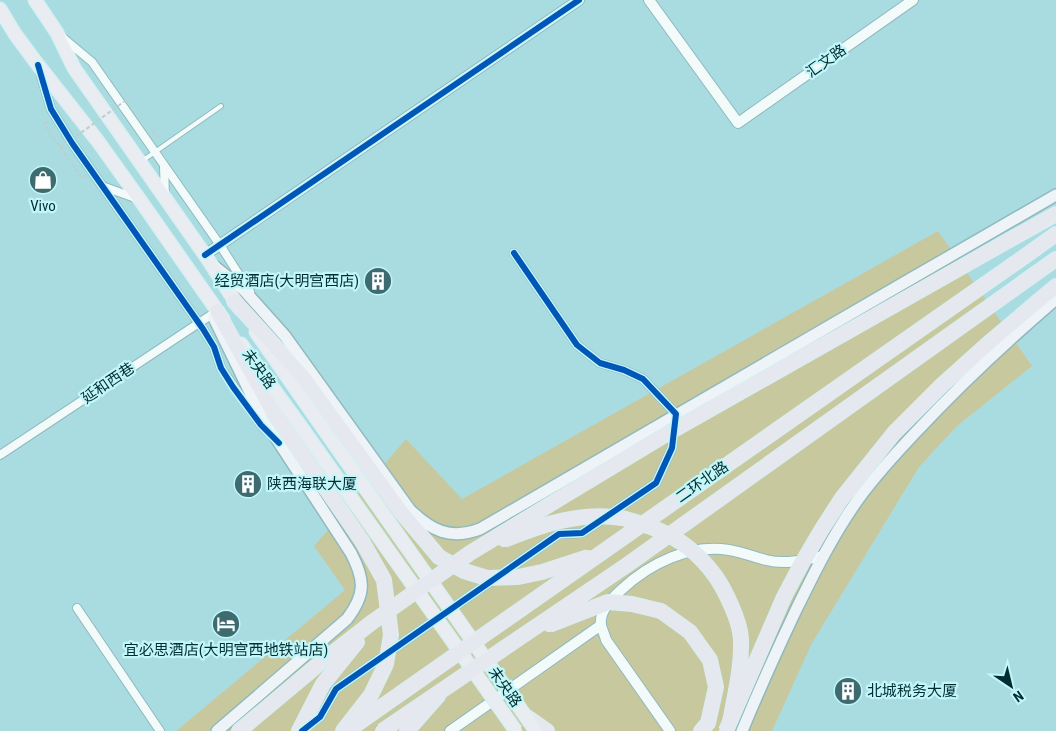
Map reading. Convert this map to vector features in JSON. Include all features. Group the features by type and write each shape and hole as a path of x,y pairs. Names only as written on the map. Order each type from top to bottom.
{"highway":[{"path":"239,731 320,662 470,553 670,432 1056,214"},
{"name":"二环北路","path":"347,731 1056,234"},
{"name":"二环北路","path":"382,731 627,565 1056,259"},
{"path":"728,726 784,597 802,563 842,498 888,439 919,407 991,341 1056,286"},
{"path":"234,301 304,378 402,512 439,557 464,571 487,578 518,577 542,572 600,553"},
{"path":"214,312 273,412 362,541 384,580 391,636 386,664 371,695 343,731"},
{"path":"470,553 556,522 601,516 622,518 661,531 678,539 705,562 714,574 723,587 738,622 741,638 741,658 728,726"},
{"path":"527,634 608,602 632,604 661,611 690,632 710,660 716,687 708,723 701,731"},
{"path":"300,731 323,684 371,624"},
{"path":"407,731 444,688"},
{"path":"526,716 547,731"}],"main road":[{"name":"未央路","path":"35,0 57,33 74,68 208,259 234,301 536,731"},
{"name":"未央路","path":"0,9 15,34 97,140 140,200 195,278 214,312 304,431 516,731"},
{"path":"208,259 244,290 285,336 410,510 441,532 462,534 480,529 1056,195"},
{"path":"742,731 772,662 823,556 860,497 898,451 936,410 1056,298"},
{"path":"214,312 261,415 351,553 359,568 362,584 355,608 347,619 217,731"}],"street":[{"path":"41,0 45,14"},
{"path":"208,259 220,245 578,0"},
{"name":"汇文路","path":"649,0 738,122 913,0"},
{"path":"0,23 15,34"},
{"path":"57,33 92,62 220,245 261,308"},
{"path":"38,65 51,109 72,143 199,323 214,347 221,368 233,387 261,425 279,443"},
{"path":"164,166 165,198"},
{"path":"102,186 140,200"},
{"path":"300,731 320,717 336,689 559,534 582,533 656,482 672,448 676,414 643,378 600,363 577,345 514,253"},
{"name":"延和西巷","path":"0,455 214,312"},
{"path":"670,731 606,640 601,625 601,618 616,594 642,573 664,560 699,550 714,548 730,550 767,561 793,562 823,556"},
{"path":"77,608 160,731"},
{"path":"450,731 601,625"}],"lane":[{"path":"140,162 221,106"}],"path":[{"path":"60,148 129,98"},
{"path":"44,124 82,178"},
{"path":"151,129 166,145"}],"green space":[{"path":"938,231 1032,366 957,426 919,467 812,643 772,731 176,731 345,590 314,546 406,439 462,499"}],"cycle path":[{"path":"205,255 579,0"},
{"path":"38,65 51,109 72,143 203,329 214,347 221,368 233,387 261,425 279,443"},
{"path":"302,731 320,717 336,689 559,534 582,533 656,483 672,448 676,414 643,379 624,370 600,363 577,345 514,253"}],"place":[{"name":"Vivo","path":"43,180"},
{"name":"经贸酒店(大明宫西店)","path":"378,281"},
{"name":"陕西海联大厦","path":"248,484"},
{"name":"宜必思酒店(大明宫西地铁站店)","path":"226,624"},
{"name":"北城税务大厦","path":"848,691"}]}
